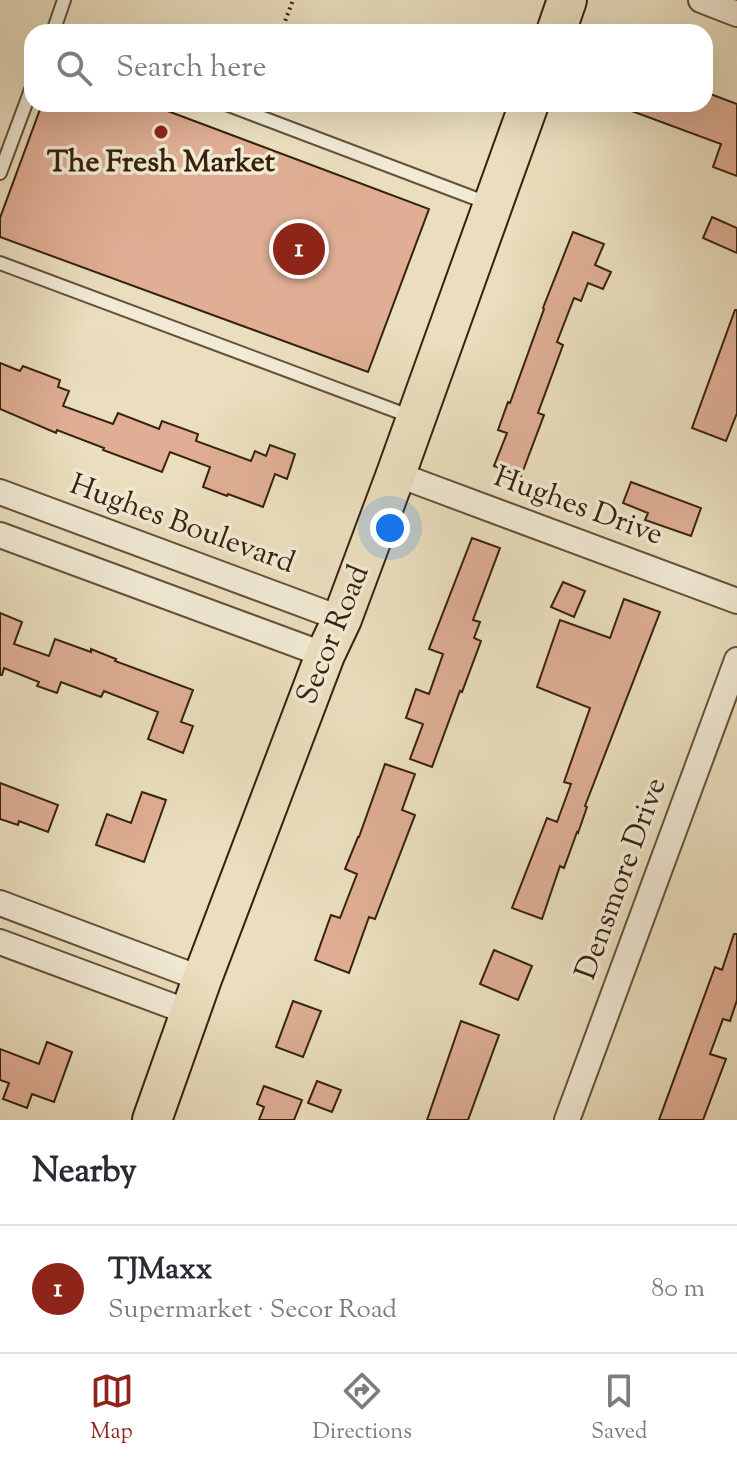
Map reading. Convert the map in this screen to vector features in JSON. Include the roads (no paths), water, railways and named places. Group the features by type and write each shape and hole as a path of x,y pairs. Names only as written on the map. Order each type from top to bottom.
{"main road":[{"path":"559,24 567,0"},
{"name":"Secor Road","path":"152,1120 196,996 396,474 526,112"}],"street":[{"path":"701,0 737,14"},
{"name":"Hughes Drive","path":"396,474 737,601"},
{"name":"Hughes Boulevard","path":"0,492 342,619"},
{"path":"0,535 325,655"},
{"name":"Densmore Drive","path":"567,1120 737,660"},
{"path":"0,903 196,996"},
{"path":"0,942 196,996"}],"lane":[{"path":"56,24 64,0"},
{"path":"0,173 24,108"},
{"path":"247,112 493,205"},
{"path":"0,263 415,418"}],"place":[{"name":"The Fresh Market","path":"161,132"},
{"name":"TJMaxx","path":"299,249"}]}
